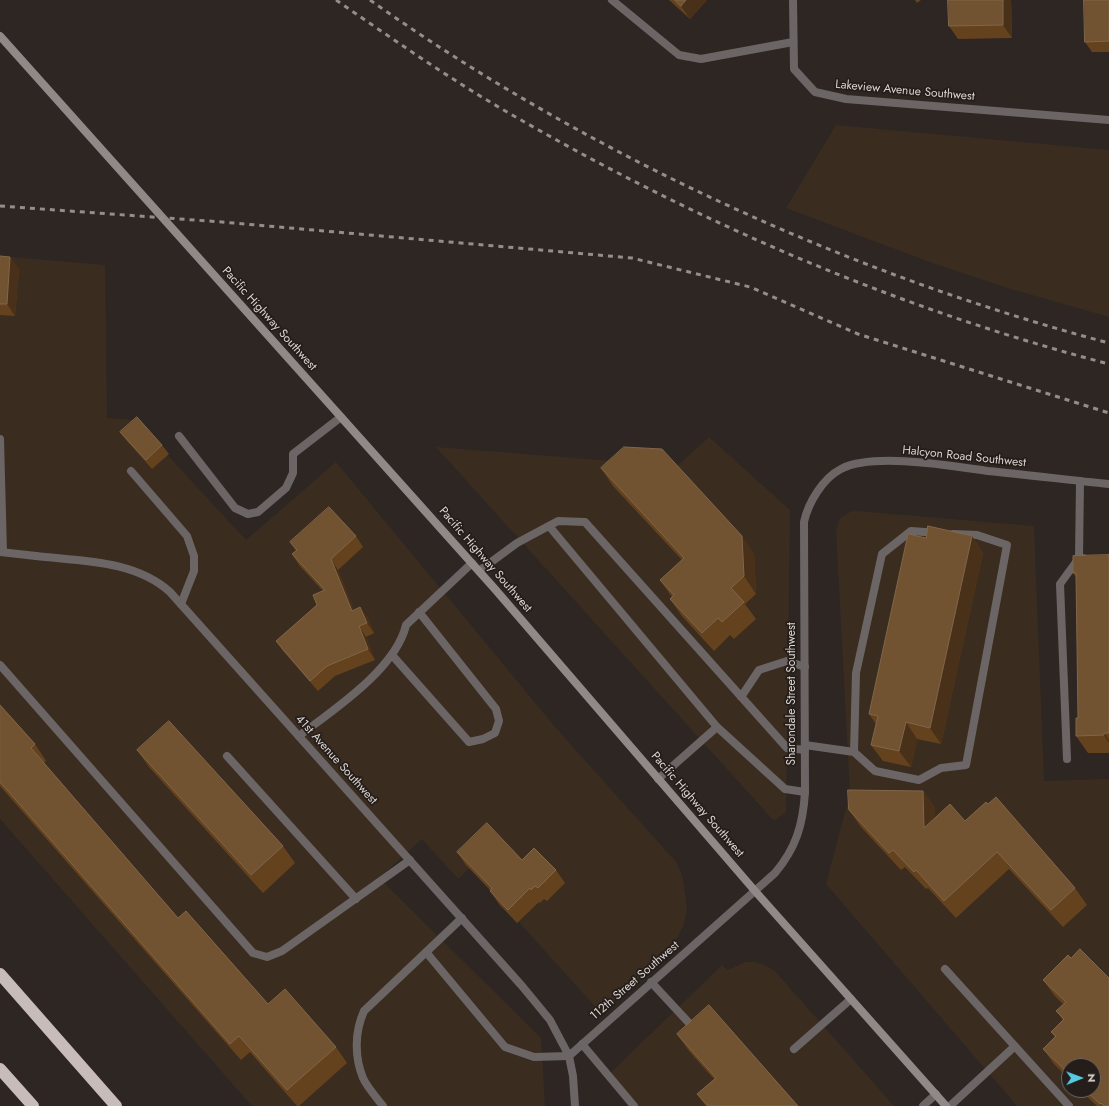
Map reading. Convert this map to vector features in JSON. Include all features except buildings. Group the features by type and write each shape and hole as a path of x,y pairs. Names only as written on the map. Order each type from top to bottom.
{"highway":[{"path":"0,974 116,1106"},
{"path":"0,1069 33,1106"}],"main road":[{"name":"Pacific Highway Southwest","path":"0,36 472,563 755,891 946,1106"}],"street":[{"path":"612,0 679,55 701,59 793,42"},
{"name":"Lakeview Avenue Southwest","path":"793,0 794,69 815,92 830,96 1109,120"},
{"path":"179,436 235,508 248,514 258,512 286,488 293,474 293,454 341,417"},
{"path":"0,439 1,552"},
{"name":"Halcyon Road Southwest","path":"823,485 841,469 857,464 880,461 924,464 1109,484"},
{"path":"131,471 187,536 194,556 194,571 182,604"},
{"path":"1067,759 1060,584 1079,558 1080,481"},
{"name":"Sharondale Street Southwest","path":"755,891 775,873 794,845 802,818 805,792 804,522 810,504 823,485"},
{"path":"479,571 517,543 558,521 585,522 787,748 805,747 854,752 874,771 919,780 941,768 966,765 1006,545 977,535 911,531 882,554 856,673 854,752"},
{"path":"548,526 717,727 785,789 805,792"},
{"name":"41st Avenue Southwest","path":"1,552 107,564 129,569 161,584 182,604 539,1006 556,1030 569,1056"},
{"path":"1079,558 1094,559"},
{"path":"299,736 359,690 392,655 403,637 406,625 472,563"},
{"path":"392,655 469,742 483,739 495,733 499,721 496,709 419,612"},
{"path":"741,697 759,670 787,661 804,667"},
{"path":"0,665 254,953 268,957 282,951 410,860"},
{"path":"658,779 717,727"},
{"path":"227,756 356,899"},
{"name":"112th Street Southwest","path":"569,1056 755,891"},
{"path":"382,1106 363,1078 356,1045 359,1023 364,1011 462,918"},
{"path":"426,952 505,1047 534,1058 569,1056 573,1076 575,1106"},
{"path":"945,969 1070,1106"},
{"path":"651,982 689,1023"},
{"path":"794,1049 851,1000"},
{"path":"582,1044 634,1106"},
{"path":"950,1106 1015,1046"},
{"path":"922,1106 936,1094"}],"shaded area":[{"path":"836,125 1109,150 1109,317 1011,289 935,264 786,208"},
{"path":"0,256 105,265 107,418 135,420 246,540 336,462 556,728 677,863 683,878 687,909 684,924 678,937 670,950 601,1013 470,868 458,879 422,839 379,878 541,1038 545,1106 252,1106 0,819"},
{"path":"709,437 790,510 786,812 774,821 436,447 677,466"},
{"path":"856,511 1034,526 1044,781 1109,779 1109,1106 1017,1106 826,884 850,793 836,531 840,518 850,512"},
{"path":"745,962 755,962 765,965 775,971 894,1106 632,1106 608,1075 722,965 728,970"}],"railway":[{"path":"336,0 450,77 521,120 591,159 734,230 807,262 956,318 1109,364"},
{"path":"370,0 435,44 570,126 640,163 710,197 782,230 855,260 928,287 1018,317 1109,343"},
{"path":"0,206 222,222 632,258 750,287 858,334 1109,413"}]}
